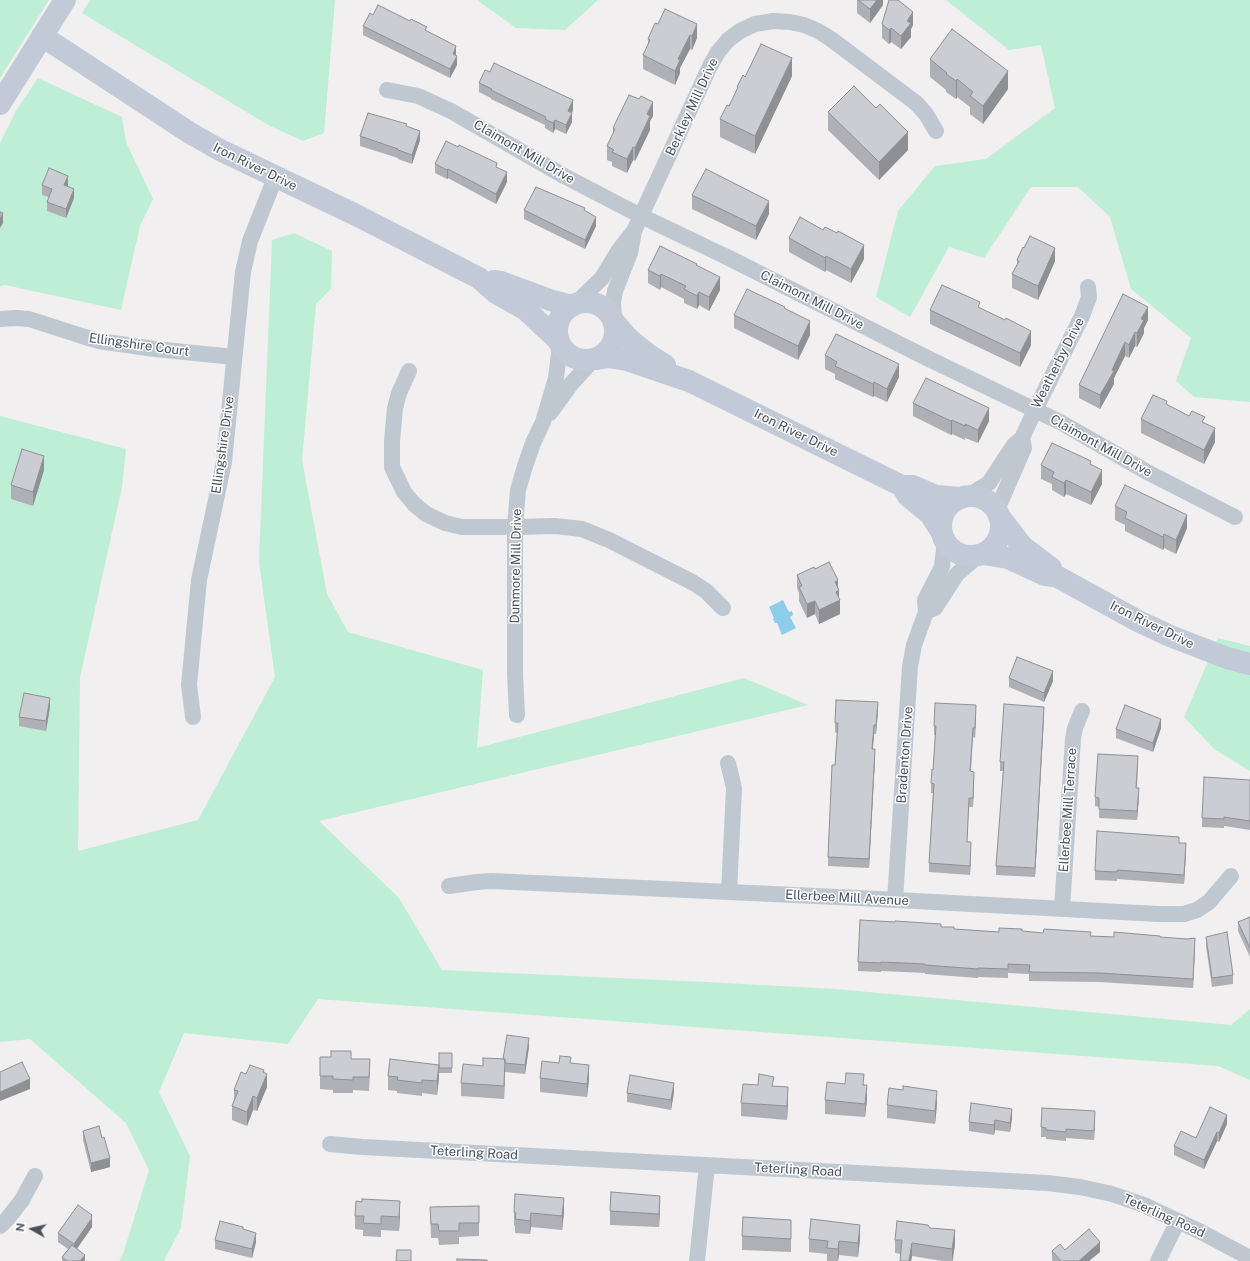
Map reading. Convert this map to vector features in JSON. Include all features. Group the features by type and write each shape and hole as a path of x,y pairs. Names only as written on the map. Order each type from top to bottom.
{"street":[{"path":"0,104 65,0"},
{"name":"Berkley Mill Drive","path":"574,305 602,278 619,250 634,231 710,66 718,52 734,36 755,24 774,21 790,22 804,25 818,31 831,39 916,103 926,114 936,131"},
{"name":"Iron River Drive","path":"42,36 218,150 356,215 479,278 496,293 526,310 559,343"},
{"name":"Claimont Mill Drive","path":"387,90 410,93 426,99 474,124 564,176 641,216 1035,410 1096,442 1149,473 1236,517"},
{"name":"Ellingshire Drive","path":"193,717 189,693 189,677 199,580 224,462 241,284 250,241 276,178"},
{"name":"Berkley Mill Drive","path":"614,322 613,302 615,291 630,253 634,231"},
{"name":"Iron River Drive","path":"479,278 502,282 533,294 574,305"},
{"name":"Weatherby Drive","path":"963,498 989,483 1014,445 1022,438 1082,316 1089,297 1088,287"},
{"path":"583,302 592,302 600,305 607,310 614,322 616,334 614,342 604,355 595,359 586,361 578,360 564,351 559,343 557,333 561,317 566,310 574,305 583,302"},
{"name":"Ellingshire Court","path":"0,319 29,319 85,338 99,341 155,349 234,357"},
{"name":"Iron River Drive","path":"614,322 629,339 649,355 689,381 902,486 914,486 936,496 963,498"},
{"name":"Dunmore Mill Drive","path":"517,715 514,673 515,527 520,484 531,449 543,422 558,371 559,343"},
{"name":"Iron River Drive","path":"595,359 608,357 627,360 689,381"},
{"name":"Dunmore Mill Drive","path":"543,422 571,384 595,359"},
{"path":"409,371 397,400 391,448 392,468 404,492 414,504 426,514 445,524 462,527 555,526 573,527 594,533 700,586 722,608"},
{"name":"Weatherby Drive","path":"997,514 1024,448 1022,438"},
{"name":"Iron River Drive","path":"902,486 908,496 930,514 943,537"},
{"path":"973,497 986,501 997,514 1000,525 996,542 990,549 981,554 963,555 956,552 943,537 942,519 945,512 949,506 963,498 973,497"},
{"name":"Iron River Drive","path":"997,514 1022,546 1050,567 1058,577"},
{"name":"Bradenton Drive","path":"895,900 910,666 914,646 926,612 925,600 942,567 943,537"},
{"name":"Iron River Drive","path":"981,554 1008,558 1045,575 1058,577 1138,621 1170,636 1227,658 1250,664"},
{"name":"Bradenton Drive","path":"926,612 935,608 957,574 981,554"},
{"name":"Ellerbee Mill Terrace","path":"1062,909 1073,738 1075,728 1082,712"},
{"path":"728,763 734,788 729,892"},
{"name":"Ellerbee Mill Avenue","path":"449,886 492,881 1158,914 1184,914 1197,910 1209,902 1231,876"},
{"name":"Teterling Road","path":"330,1144 362,1147 1047,1183 1080,1187 1112,1194 1144,1205 1250,1258"},
{"path":"697,1261 707,1165"},
{"path":"0,1226 22,1200 36,1176"},
{"path":"1158,1261 1178,1221"}],"green space":[{"path":"0,0 49,0 0,78"},
{"path":"90,0 335,0 324,133 303,141 268,125 82,13"},
{"path":"477,0 598,0 565,30 516,28"},
{"path":"946,0 1250,0 1250,402 1194,397 1176,381 1191,338 1131,289 1110,217 1078,187 1031,187 984,258 949,247 910,317 876,297 898,211 935,166 986,159 1055,108 1041,45 1009,50"},
{"path":"38,78 122,117 126,142 153,199 140,226 121,310 5,285 0,286 0,143 16,111"},
{"path":"294,233 332,251 331,289 316,304 302,460 327,594 348,632 483,670 477,748 744,678 808,705 319,821 399,898 442,970 835,989 1231,1025 1250,1009 1250,1080 1218,1066 318,999 288,1044 184,1033 159,1092 190,1156 181,1228 164,1261 119,1261 123,1254 149,1170 126,1123 30,1039 0,1042 0,416 126,449 122,487 80,677 78,851 198,820 275,677 259,562 272,240"},
{"path":"1218,638 1250,646 1250,771 1214,749 1184,717"}],"water":[{"path":"783,600 789,612 792,611 793,615 790,617 796,628 782,635 777,623 775,623 773,619 774,618 769,607"}],"building":[{"path":"858,0 877,0 870,9"},
{"path":"889,0 898,0 913,12 907,21 911,23 901,36 891,28 889,30 882,24"},
{"path":"378,5 410,21 411,19 427,27 425,30 456,46 453,54 457,56 450,69 363,26 370,13 373,15"},
{"path":"665,9 697,24 692,36 690,35 678,59 680,60 675,71 643,55 650,40 648,39 655,23 658,24"},
{"path":"952,29 1008,71 983,106 970,96 973,92 957,79 956,81 946,74 947,73 930,59"},
{"path":"761,44 792,58 755,136 720,119 727,105 729,106 743,75 745,77"},
{"path":"494,63 573,100 568,111 572,113 566,125 555,120 553,123 545,119 546,117 479,83 485,70 490,72"},
{"path":"854,86 876,108 880,104 908,132 879,162 828,112"},
{"path":"629,95 639,99 641,96 653,102 647,114 650,116 635,148 633,147 627,159 612,152 614,150 607,146 615,129 613,128"},
{"path":"368,113 407,124 406,126 420,131 412,155 360,136"},
{"path":"446,141 458,147 459,145 497,163 496,167 507,172 496,194 448,169 447,170 435,164"},
{"path":"49,168 68,176 64,185 74,189 66,209 47,202 52,189 42,185"},
{"path":"706,169 769,201 756,226 692,195"},
{"path":"536,187 585,208 584,210 596,217 585,240 524,210"},
{"path":"0,212 3,213 0,219"},
{"path":"800,217 823,230 825,227 837,233 838,231 864,245 851,269 826,256 825,258 789,238"},
{"path":"1030,236 1055,248 1038,286 1012,274 1019,261 1017,260 1023,247 1024,248"},
{"path":"660,246 720,277 709,297 699,292 697,296 684,289 686,286 661,274 660,276 648,270"},
{"path":"942,285 980,302 978,307 1005,320 1006,318 1031,331 1020,353 930,310"},
{"path":"747,289 810,321 798,346 734,315"},
{"path":"1123,294 1148,307 1141,319 1144,320 1137,333 1135,332 1129,345 1125,342 1112,370 1114,371 1100,395 1079,385"},
{"path":"836,334 899,364 887,389 835,366 837,362 825,355"},
{"path":"926,378 989,408 978,430 965,424 965,426 952,420 951,421 913,403"},
{"path":"1153,395 1167,401 1166,404 1189,416 1192,411 1205,417 1202,422 1215,428 1204,450 1141,419"},
{"path":"1052,443 1091,461 1090,464 1102,470 1091,492 1066,480 1064,483 1052,477 1054,472 1041,465"},
{"path":"22,449 44,456 33,492 11,485"},
{"path":"1125,485 1187,515 1176,540 1164,534 1163,537 1125,518 1127,512 1115,506"},
{"path":"829,562 838,580 835,582 839,590 836,592 840,600 819,610 815,601 807,604 799,587 802,586 797,575 814,567 815,569"},
{"path":"1017,657 1053,671 1044,693 1009,678"},
{"path":"24,693 50,698 46,721 19,717"},
{"path":"836,700 878,702 872,749 875,749 869,859 828,857 832,765 835,765 838,723 835,723"},
{"path":"935,703 976,705 970,771 974,772 973,798 969,798 967,842 971,842 970,866 929,863 934,784 931,783 936,726 934,726"},
{"path":"1004,704 1044,707 1035,868 996,866 1004,762 1000,762"},
{"path":"1125,705 1161,719 1153,743 1116,729"},
{"path":"1098,754 1138,756 1136,788 1139,788 1137,811 1099,809 1099,798 1095,797"},
{"path":"1204,777 1250,780 1250,821 1224,817 1224,819 1202,818"},
{"path":"1097,831 1179,837 1179,843 1186,843 1184,875 1117,870 1117,872 1095,871"},
{"path":"1250,917 1250,948 1238,922"},
{"path":"860,920 941,924 941,927 954,927 954,929 999,932 999,928 1022,929 1022,931 1043,933 1044,929 1091,932 1090,936 1114,937 1114,932 1187,939 1195,938 1193,979 1100,973 1029,972 1030,965 1008,964 1008,969 978,969 925,964 858,962"},
{"path":"1227,932 1233,975 1212,978 1206,937"},
{"path":"507,1035 529,1038 525,1065 505,1063 505,1059 503,1059"},
{"path":"331,1051 351,1051 351,1059 370,1059 369,1077 353,1077 353,1080 333,1079 333,1076 320,1076 320,1057 331,1057"},
{"path":"439,1053 452,1053 452,1068 439,1068"},
{"path":"560,1056 571,1057 570,1063 589,1065 587,1084 540,1078 542,1061 559,1063"},
{"path":"483,1058 505,1059 504,1086 461,1083 463,1064 483,1066"},
{"path":"390,1059 439,1065 437,1081 422,1080 422,1083 397,1080 398,1077 388,1076"},
{"path":"22,1062 30,1079 0,1092 0,1072"},
{"path":"250,1065 264,1070 263,1072 267,1074 257,1098 253,1096 247,1112 232,1106 238,1091 234,1090 241,1072 246,1074"},
{"path":"846,1073 864,1074 863,1085 867,1085 865,1104 825,1100 827,1082 845,1084"},
{"path":"759,1074 774,1077 772,1086 788,1087 787,1106 741,1103 743,1084 758,1085"},
{"path":"630,1075 674,1083 671,1100 627,1093"},
{"path":"903,1086 937,1091 935,1111 887,1105 889,1088 903,1090"},
{"path":"971,1103 1012,1109 1010,1123 995,1120 994,1125 969,1122"},
{"path":"1210,1107 1227,1115 1204,1160 1174,1146 1181,1131 1196,1138"},
{"path":"1042,1108 1095,1111 1094,1131 1066,1129 1066,1132 1046,1130 1046,1128 1041,1127"},
{"path":"99,1126 110,1158 91,1163 83,1131"},
{"path":"611,1192 660,1196 659,1214 610,1211"},
{"path":"515,1194 564,1198 562,1216 531,1213 530,1221 515,1219"},
{"path":"362,1199 400,1201 399,1217 381,1216 381,1224 363,1223 364,1216 355,1216 356,1201 362,1202"},
{"path":"78,1205 92,1215 92,1218 74,1244 58,1233"},
{"path":"479,1206 479,1223 459,1223 459,1231 439,1231 438,1224 431,1224 430,1207"},
{"path":"743,1217 791,1220 791,1239 742,1236"},
{"path":"811,1219 860,1225 858,1243 839,1241 838,1249 827,1248 828,1241 809,1239"},
{"path":"220,1221 243,1227 243,1229 256,1233 252,1249 215,1240"},
{"path":"897,1221 928,1225 930,1228 955,1230 952,1249 912,1243 909,1261 900,1261 902,1240 895,1240"},
{"path":"1089,1229 1100,1242 1079,1261 1061,1261 1052,1251 1060,1244 1065,1250"},
{"path":"72,1245 85,1255 80,1261 67,1261 62,1257"},
{"path":"397,1250 411,1250 411,1261 396,1261"},
{"path":"457,1259 487,1260 487,1261 457,1261"}]}
